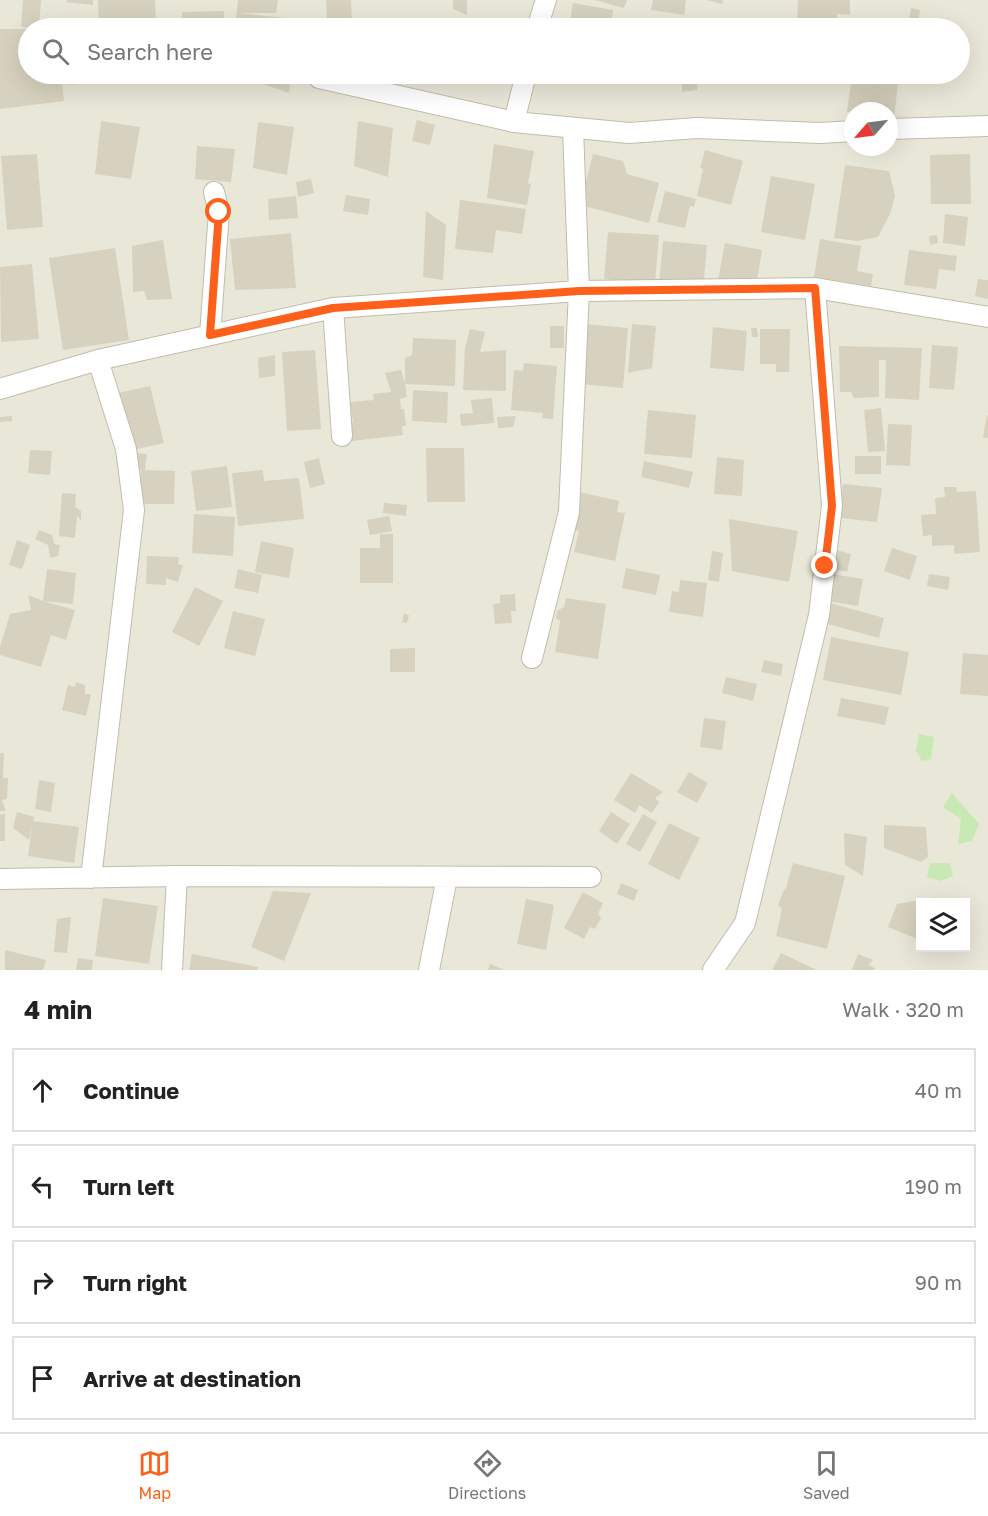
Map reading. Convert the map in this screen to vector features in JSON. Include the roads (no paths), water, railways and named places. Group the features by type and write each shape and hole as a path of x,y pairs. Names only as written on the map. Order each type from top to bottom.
{"street":[{"path":"540,18 546,0"},
{"path":"346,84 514,122 573,128 629,133 697,128 820,133 844,132"},
{"path":"514,122 524,84"},
{"path":"898,129 988,126"},
{"path":"532,658 569,512 579,291 573,128"},
{"path":"210,335 219,212 214,192"},
{"path":"714,970 745,923 819,615 832,506 815,288"},
{"path":"0,389 98,360 333,308 579,291 815,288 988,316"},
{"path":"333,308 342,436"},
{"path":"91,878 134,510 126,449 98,360"},
{"path":"172,970 177,876"},
{"path":"0,879 177,876 591,877"},
{"path":"429,970 447,877"}]}
